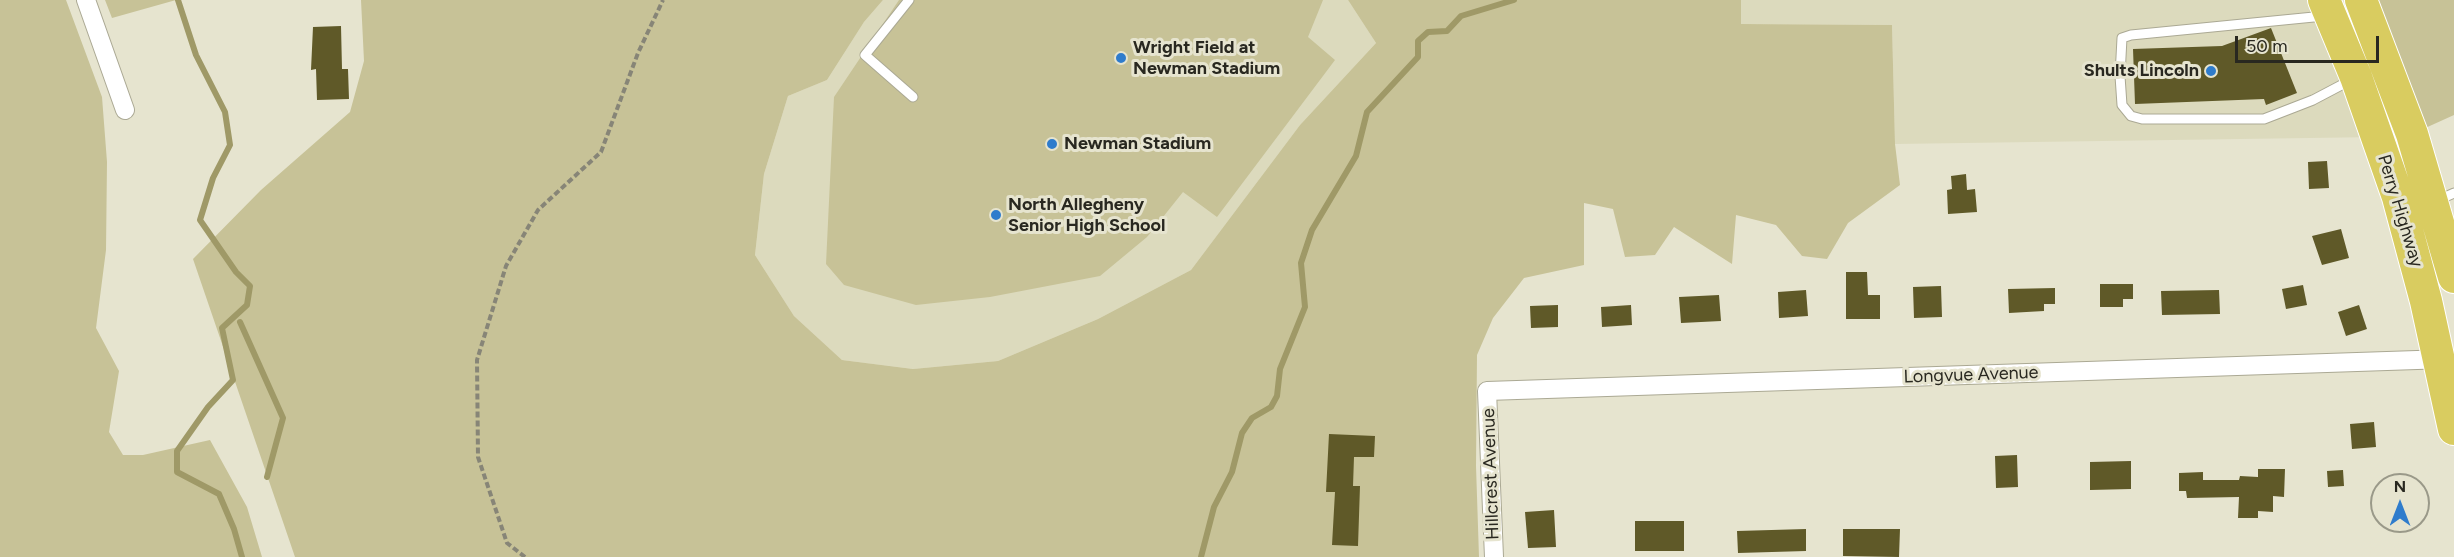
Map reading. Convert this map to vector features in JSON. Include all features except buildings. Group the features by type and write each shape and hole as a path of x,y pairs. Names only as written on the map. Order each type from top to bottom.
{"highway":[{"name":"Perry Highway","path":"2361,0 2408,124 2444,198 2454,277"},
{"name":"Perry Highway","path":"2328,8 2356,77 2398,197 2447,359 2454,429"}],"street":[{"path":"86,0 125,110"},
{"name":"Longvue Avenue","path":"1487,391 2447,359"},
{"name":"Hillcrest Avenue","path":"1487,391 1494,557"}],"lane":[{"path":"909,0 865,55 913,96"},
{"path":"2328,8 2122,38 2120,76 2122,105 2131,116 2142,119 2264,119 2313,100 2356,77"}],"path":[{"path":"525,557 507,543 478,457 477,360 506,266 538,210 601,152 638,53 663,0"}],"shaded area":[{"path":"0,0 66,0 102,97 107,162 106,250 96,328 119,371 109,432 123,455 143,455 210,440 247,507 262,557 0,557"},
{"path":"105,0 176,0 112,18"},
{"path":"361,0 883,0 864,22 827,80 788,96 764,174 755,255 794,316 842,360 913,369 998,361 1098,319 1191,270 1300,125 1376,43 1348,0 1741,0 1741,24 1892,25 1895,144 1900,185 1848,223 1827,259 1802,256 1776,225 1736,215 1732,264 1674,227 1655,255 1625,257 1613,209 1584,203 1584,265 1524,278 1493,318 1477,355 1476,466 1479,557 295,557 193,259 261,190 350,112 364,61"},
{"name":"Newman Stadium","path":"883,0 1348,0 1376,43 1300,125 1191,270 1098,319 998,361 913,369 842,360 794,316 755,255 764,174 788,96 827,80 864,22"},
{"name":"Newman Stadium","path":"899,0 1323,0 1308,37 1335,60 1217,217 1183,192 1147,237 1100,276 990,297 916,305 844,285 826,264 834,97"},
{"path":"1741,0 2324,0 2378,137 1895,144 1892,25 1741,24"},
{"path":"2361,0 2454,0 2454,115 2412,134"}],"waterway":[{"path":"178,0 196,55 225,112 230,145 213,178 200,220 236,272 250,286 247,305 222,328 233,380 208,407 177,451 177,472 219,494 234,529 242,557"},
{"path":"1201,557 1214,507 1232,472 1242,433 1252,418 1271,407 1277,396 1280,369 1305,307 1301,263 1312,230 1356,156 1367,112 1418,57 1418,41 1428,32 1447,31 1461,16 1514,0"},
{"path":"240,322 283,418 267,477"}],"place":[{"name":"Wright Field at Newman Stadium","path":"1121,58"},
{"name":"Shults Lincoln","path":"2211,71"},
{"name":"Newman Stadium","path":"1052,144"},
{"name":"North Allegheny Senior High School","path":"996,215"}]}
